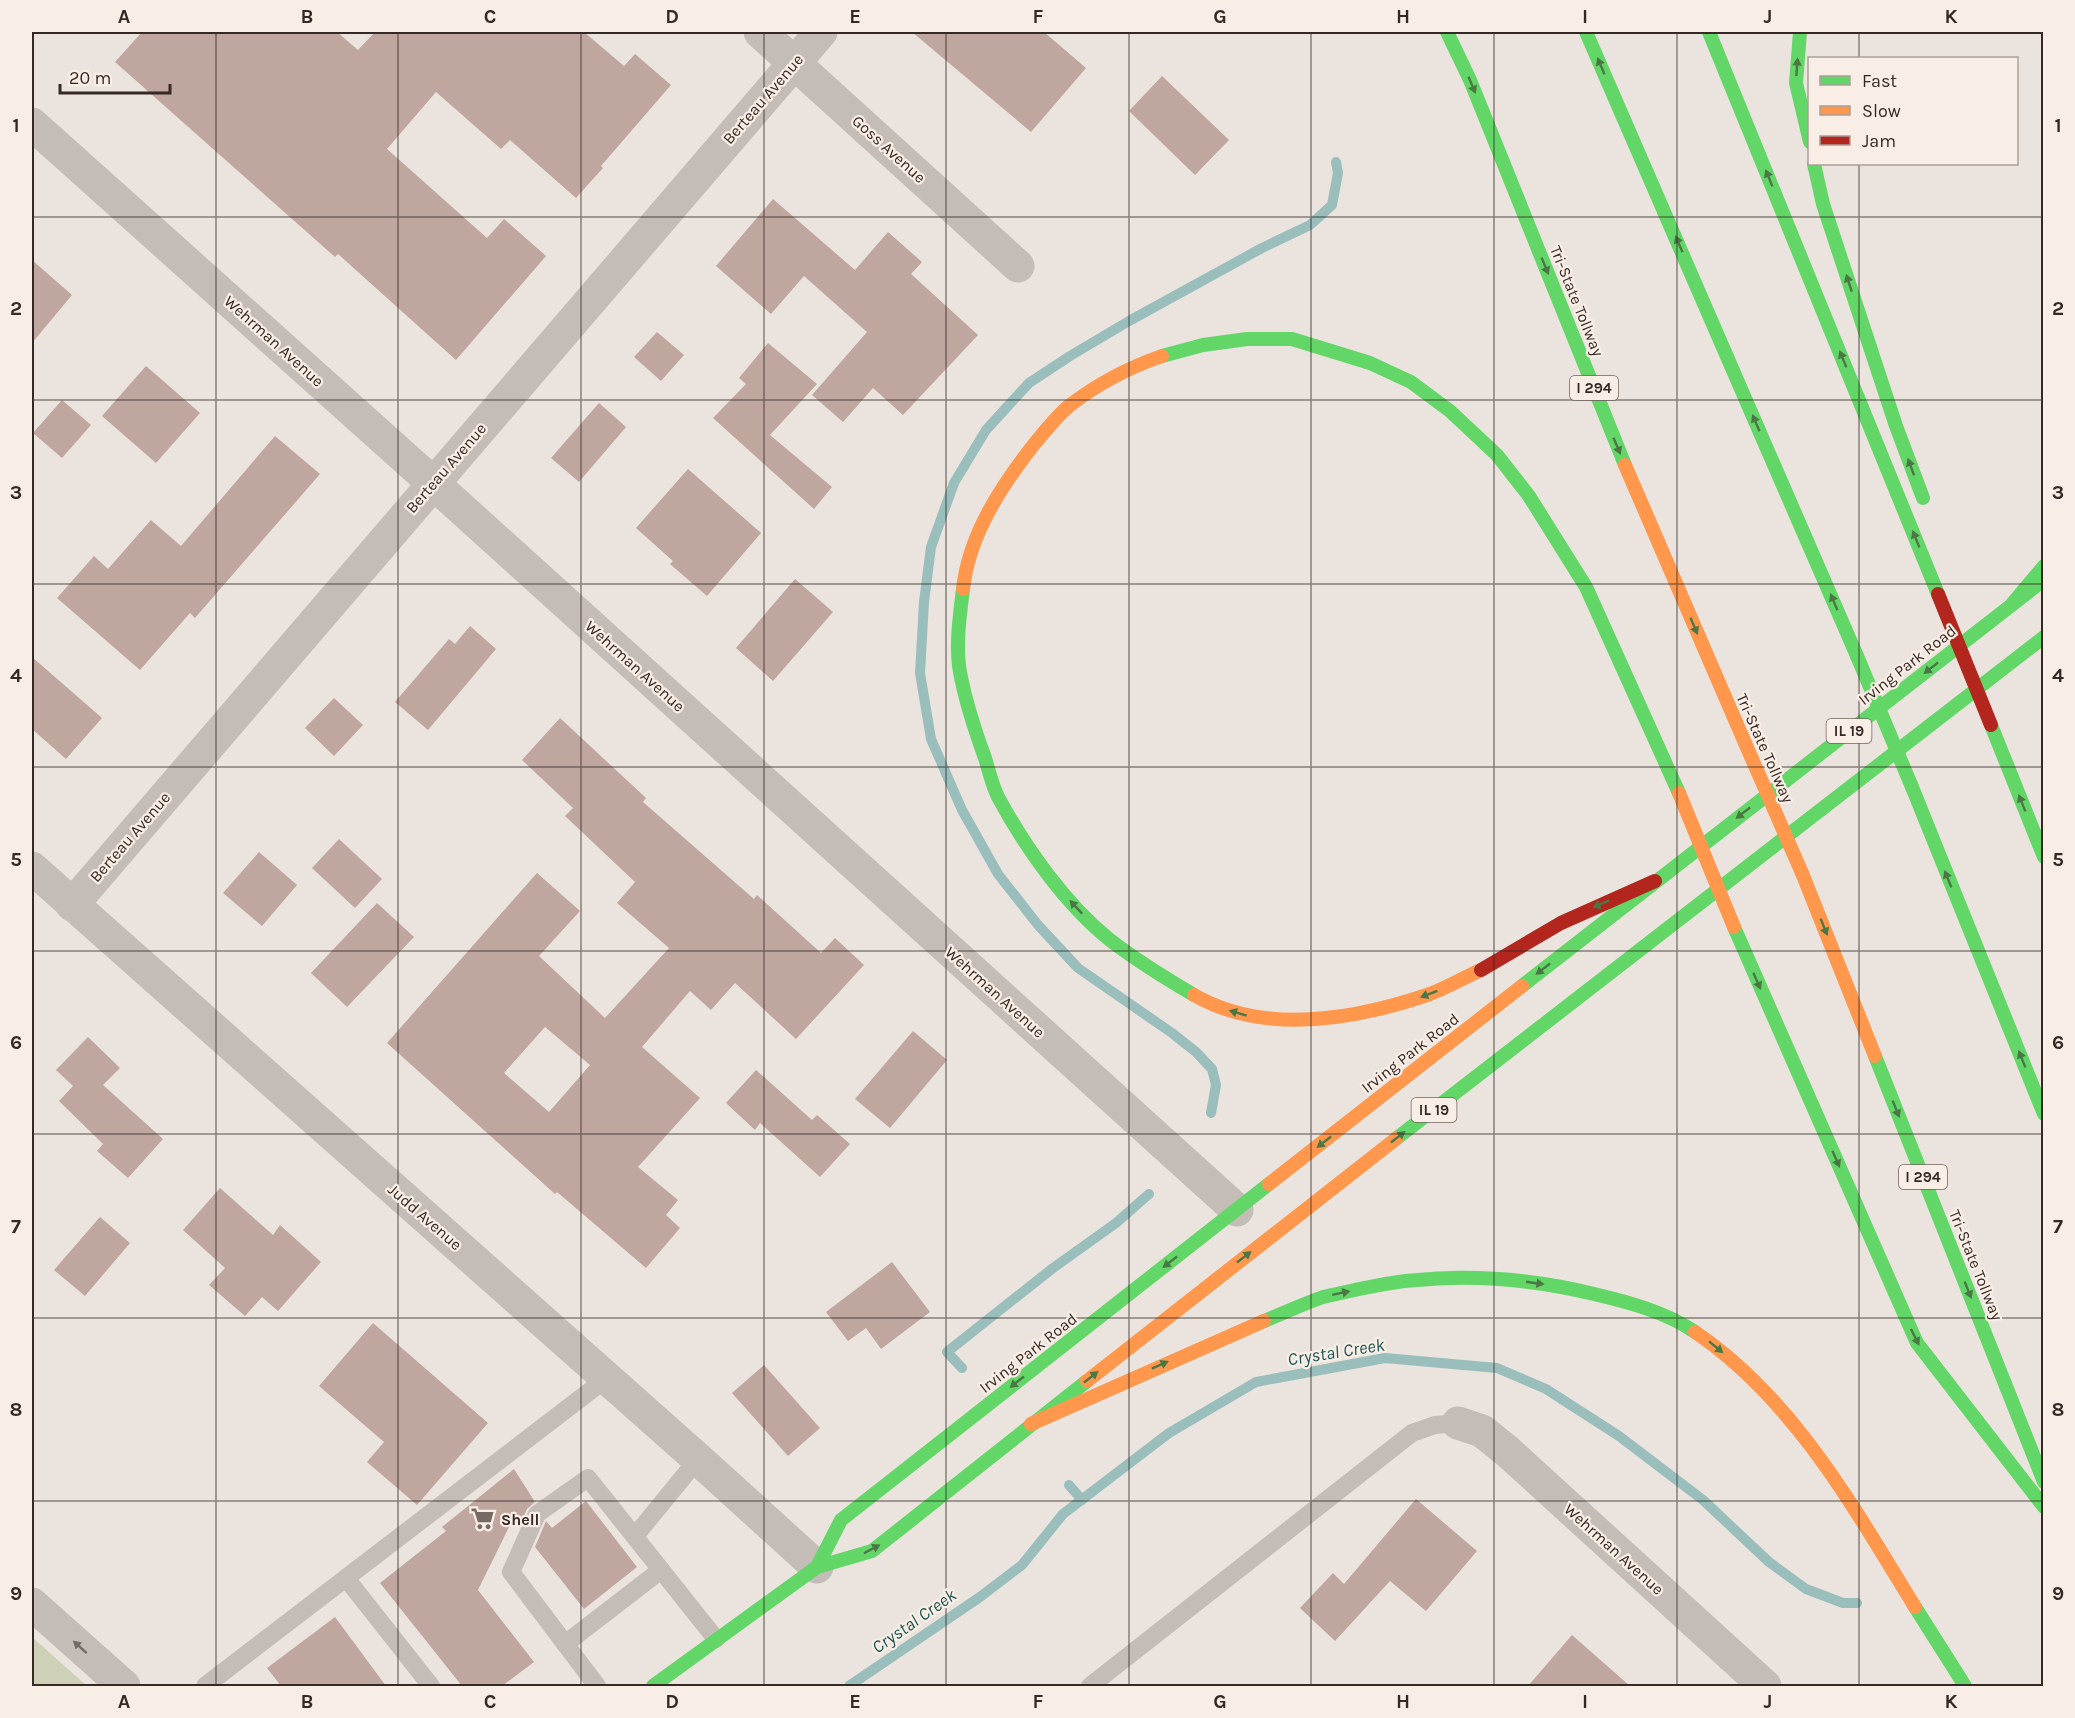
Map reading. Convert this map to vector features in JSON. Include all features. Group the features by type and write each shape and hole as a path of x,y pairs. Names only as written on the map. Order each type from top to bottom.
{"main road":[{"name":"Tri-State Tollway","path":"1447,32 1470,80 1612,435 1802,873 2043,1482"},
{"path":"1586,32 1857,656 2043,1114"},
{"path":"1709,32 2043,857"},
{"path":"1800,32 1796,83 1808,137"},
{"path":"1814,165 1827,215 1896,426 1929,514"},
{"path":"1655,881 1561,923 1492,965 1428,995 1374,1010 1328,1019 1284,1019 1243,1015 1205,1001 1168,980 1109,939 1084,915 1037,859 997,795 966,703 959,664 958,624 964,579 972,551 988,512 1010,475 1045,431 1069,406 1129,368 1161,356 1203,345 1247,339 1292,339 1370,363 1411,382 1450,411 1497,455 1529,496 1586,587 1917,1343 2043,1507"},
{"path":"2012,604 2043,566"},
{"name":"Irving Park Road","path":"816,1567 840,1520 1655,881 2043,581"},
{"path":"1971,625 1980,647"},
{"name":"Irving Park Road","path":"652,1686 816,1567 872,1551 1031,1424 2043,637"},
{"path":"1989,669 1997,691"},
{"path":"1031,1424 1228,1336 1324,1297 1393,1282 1445,1278 1501,1278 1564,1287 1624,1301 1683,1324 1711,1343 1754,1381 1819,1455 1965,1686"}],"street":[{"name":"Goss Avenue","path":"760,32 1018,266"},
{"name":"Berteau Avenue","path":"72,905 821,32"},
{"name":"Wehrman Avenue","path":"32,124 1237,1210"},
{"name":"Judd Avenue","path":"32,868 698,1459 816,1567"},
{"name":"Wehrman Avenue","path":"1458,1423 1482,1431 1507,1451 1764,1686"},
{"path":"32,1604 124,1686"}],"lane":[{"path":"205,1686 607,1378"},
{"path":"1090,1686 1412,1433 1435,1425 1458,1423"},
{"path":"635,1536 698,1459"},
{"path":"597,1686 511,1572 537,1514 588,1478 716,1639"},
{"path":"565,1644 661,1570"},
{"path":"346,1578 431,1686"}],"green space":[{"path":"32,1637 87,1686 32,1686"}],"building":[{"path":"142,32 337,32 358,50 375,32 584,32 624,66 635,54 671,85 576,198 510,140 501,149 436,92 387,149 487,238 504,219 546,256 456,360 338,254 335,257 115,62"},
{"path":"912,32 1044,32 1086,68 1031,132"},
{"path":"1162,76 1229,140 1195,175 1129,111"},
{"path":"773,199 855,270 888,232 922,262 911,274 978,335 903,415 873,388 843,422 812,395 867,332 804,276 771,314 716,266"},
{"path":"32,260 72,295 32,343"},
{"path":"657,332 684,355 661,381 634,357"},
{"path":"768,343 817,384 770,435 832,487 814,509 713,418 746,384 739,378"},
{"path":"146,366 200,413 156,463 102,416"},
{"path":"62,400 91,425 62,458 33,433"},
{"path":"599,403 626,427 579,482 551,458"},
{"path":"275,436 320,474 195,618 190,613 140,670 57,598 94,556 108,569 151,520 181,546"},
{"path":"688,469 761,533 707,596 670,564 673,561 636,528"},
{"path":"795,579 833,612 773,681 736,648"},
{"path":"470,626 496,649 428,730 395,702 449,639 455,644"},
{"path":"32,657 102,718 66,759 32,729"},
{"path":"334,698 363,725 334,756 305,728"},
{"path":"560,718 646,798 643,802 754,899 757,895 821,953 835,938 864,965 796,1039 735,983 711,1010 690,991 642,1047 700,1098 638,1167 678,1200 666,1215 680,1228 646,1268 557,1192 555,1194 387,1043 537,873 580,911 539,956 605,1018 669,948 617,903 635,882 565,816 573,808 522,760","holes":["545,1027 590,1065 549,1112 504,1073"]},
{"path":"339,839 382,879 355,908 312,868"},
{"path":"259,852 297,885 262,926 223,893"},
{"path":"377,903 414,937 347,1007 311,973"},
{"path":"913,1031 947,1060 890,1128 855,1099"},
{"path":"88,1037 120,1068 103,1085 163,1139 128,1178 97,1151 103,1144 59,1101 73,1086 56,1070"},
{"path":"756,1070 812,1120 817,1115 850,1144 820,1177 760,1123 755,1130 726,1103"},
{"path":"220,1188 273,1235 280,1225 321,1262 278,1311 262,1297 245,1316 209,1285 225,1268 183,1230"},
{"path":"100,1217 130,1243 85,1296 54,1270"},
{"path":"892,1262 930,1312 881,1349 866,1328 848,1341 826,1312"},
{"path":"373,1323 488,1423 417,1505 367,1462 384,1442 319,1386"},
{"path":"764,1365 820,1428 788,1456 732,1393"},
{"path":"514,1469 535,1502 527,1509 519,1527 513,1519 478,1590 534,1662 502,1686 462,1686 380,1583 446,1531 442,1527"},
{"path":"1416,1499 1477,1551 1426,1611 1390,1581 1335,1641 1300,1608 1333,1573 1344,1584"},
{"name":"Shell","path":"586,1501 637,1567 584,1609 535,1547 546,1521 552,1528"},
{"path":"335,1617 386,1686 281,1686 267,1668"},
{"path":"1572,1635 1630,1686 1528,1686"}],"waterway":[{"path":"1211,1113 1216,1085 1212,1069 1196,1052 1172,1033 1078,968 1038,925 998,874 962,810 931,739 920,673 924,602 931,547 954,483 986,430 1029,383 1129,321 1262,248 1310,225 1332,205 1338,173 1336,162"},
{"path":"962,1368 947,1352 1053,1268 1116,1223 1149,1194"},
{"name":"Crystal Creek","path":"849,1686 980,1597 1022,1565 1063,1514 1169,1433 1256,1382 1385,1358 1497,1368 1546,1389 1619,1436 1703,1500 1769,1562 1806,1589 1843,1603 1857,1603"},
{"path":"1069,1485 1082,1500"}],"traffic: fast":[{"path":"1447,32 1470,80 1625,465"},
{"path":"1586,32 1857,656"},
{"path":"1709,32 1938,594"},
{"path":"1800,32 1796,83 1808,134"},
{"path":"1814,165 1823,204 1896,426 1923,498"},
{"path":"1162,356 1203,345 1247,339 1292,339 1370,363 1411,382 1450,411 1497,455 1529,496 1586,587 1679,793"},
{"path":"2012,604 2044,566"},
{"path":"1522,986 2036,586"},
{"path":"963,589 958,647 961,678 998,797 1033,855 1093,926 1130,955 1194,995"},
{"path":"1397,1138 2044,637"},
{"path":"1857,656 1912,787"},
{"path":"1991,725 2044,857"},
{"path":"1912,787 2044,1114"},
{"path":"1734,927 1917,1343 2044,1507"},
{"path":"1875,1056 2044,1482"},
{"path":"817,1567 841,1520 1269,1184"},
{"path":"1264,1321 1323,1297 1359,1289 1418,1280 1476,1278 1535,1283 1607,1297 1659,1313 1695,1332"},
{"path":"653,1686 817,1567 872,1551 1087,1381"},
{"path":"1915,1607 1965,1686"}],"traffic: slow":[{"path":"963,589 972,549 989,511 999,493 1047,428 1069,406 1090,391 1126,371 1162,356"},
{"path":"1625,465 1745,743"},
{"path":"1745,743 1802,873"},
{"path":"1679,793 1734,927"},
{"path":"1802,873 1875,1056"},
{"path":"1194,995 1221,1008 1250,1015 1279,1019 1339,1017 1399,1004 1434,993 1481,970"},
{"path":"1269,1184 1522,986"},
{"path":"1087,1381 1397,1138"},
{"path":"1031,1424 1264,1321"},
{"path":"1695,1332 1763,1389 1792,1422 1845,1494 1915,1607"}],"traffic: jam":[{"path":"1938,594 1991,725"},
{"path":"1481,970 1561,923 1655,881"}],"place":[{"name":"Shell","path":"483,1519"}]}
